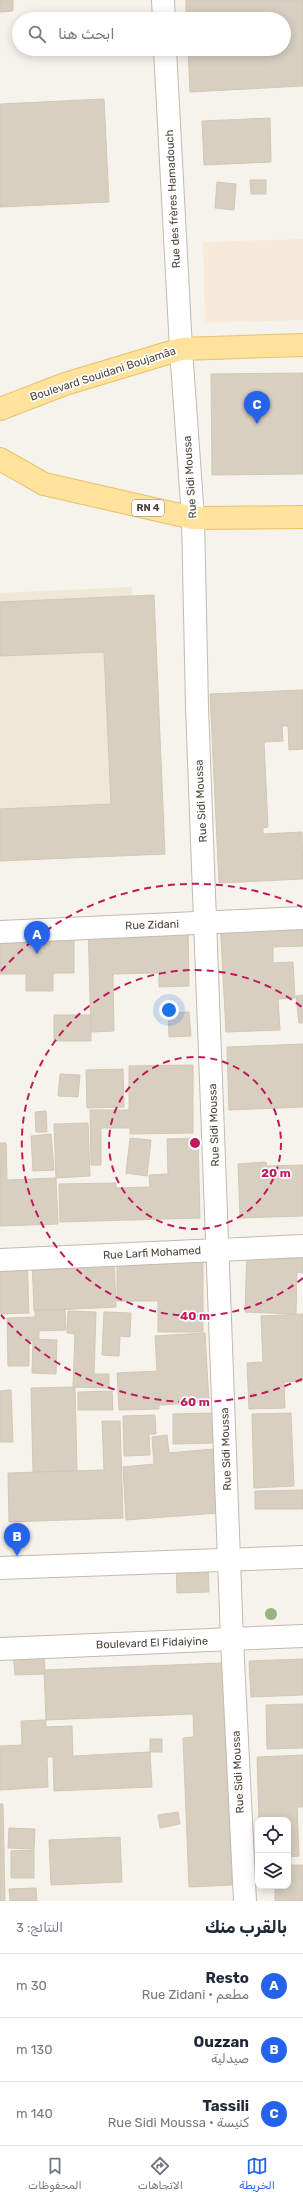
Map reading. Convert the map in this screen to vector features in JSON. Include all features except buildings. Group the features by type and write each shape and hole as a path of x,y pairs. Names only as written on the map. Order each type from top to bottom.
{"main road":[{"name":"Boulevard Souidani Boujamâa","path":"0,409 64,384 181,349 303,346"},
{"name":"RN 4","path":"0,459 44,484 193,518 303,517"}],"street":[{"path":"162,0 163,12"},
{"name":"Rue des frères Hamadouch","path":"165,56 181,349"},
{"name":"Rue Sidi Moussa","path":"181,349 193,518 197,707 232,1640 245,1901"},
{"name":"Rue Zidani","path":"0,932 303,918"},
{"name":"Rue Larfi Mohamed","path":"0,1260 303,1246"},
{"path":"0,1568 303,1557"},
{"name":"Boulevard El Fidaiyine","path":"0,1649 303,1636"}],"shaded area":[{"path":"303,239 303,320 205,323 203,242"},
{"path":"132,587 145,838 0,845 0,593"}],"place":[{"name":"Tassili","path":"257,424"},
{"name":"Resto","path":"37,954"},
{"name":"Ouzzan","path":"17,1556"}]}
